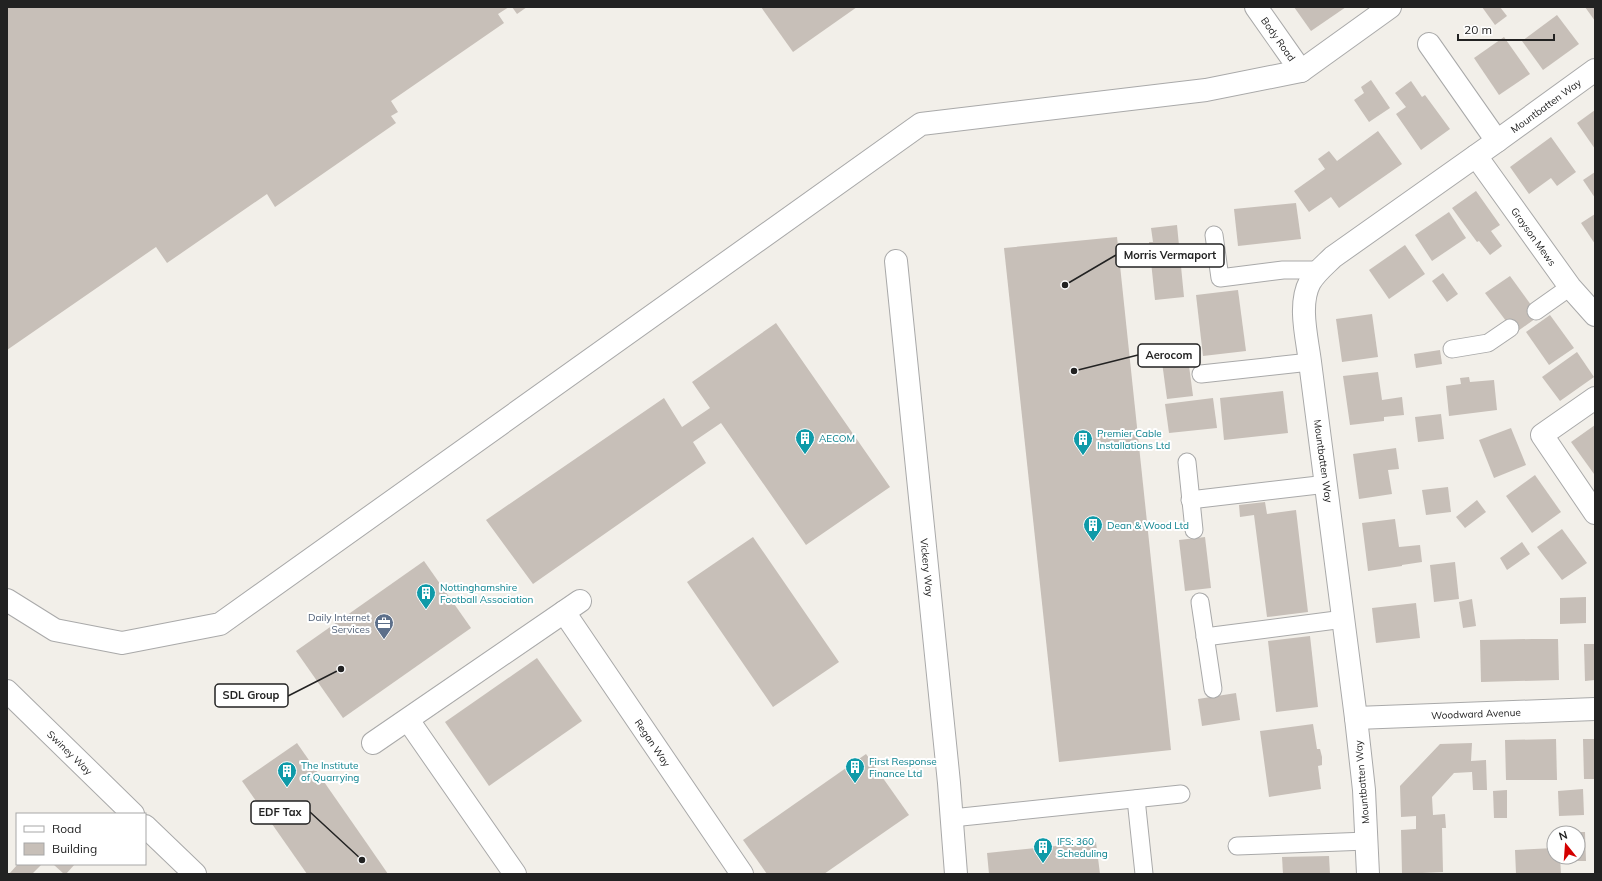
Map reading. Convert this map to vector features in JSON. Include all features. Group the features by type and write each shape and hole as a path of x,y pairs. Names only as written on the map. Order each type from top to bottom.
{"street":[{"name":"Body Road","path":"1256,7 1301,71"},
{"path":"7,600 55,630 122,643 220,624 921,124 1206,90 1301,71 1390,7"},
{"path":"1429,44 1497,141"},
{"name":"Mountbatten Way","path":"1368,874 1364,790 1344,619 1310,362 1304,304 1305,294 1310,282 1319,270 1333,257 1595,70"},
{"name":"Grayson Mews","path":"1476,156 1570,287 1595,315"},
{"name":"Vickery Way","path":"896,261 952,818 956,874"},
{"path":"1595,398 1542,435 1595,513"},
{"name":"Regan Way","path":"373,743 572,606 742,874"},
{"name":"Swiney Way","path":"7,691 132,813"},
{"name":"Woodward Avenue","path":"1356,718 1595,709"},
{"path":"408,720 515,874"},
{"path":"146,827 195,874"}],"lane":[{"path":"1214,235 1220,278 1283,270 1319,270"},
{"path":"1536,311 1570,287"},
{"path":"1452,349 1488,343 1510,328"},
{"path":"1201,374 1310,362"},
{"path":"1187,462 1194,530"},
{"path":"1190,500 1326,484"},
{"path":"1200,602 1212,689"},
{"path":"1205,637 1344,619"},
{"path":"952,818 1181,794"},
{"path":"1136,799 1144,874"},
{"path":"1238,846 1367,841"}],"building":[{"path":"7,7 509,7 498,14 504,23 391,101 398,112 391,116 396,123 275,207 267,194 167,263 156,247 7,350"},
{"path":"512,7 527,7 517,14"},
{"path":"761,7 857,7 793,52"},
{"path":"1294,7 1346,7 1311,31"},
{"path":"1482,7 1500,7 1507,16 1495,25"},
{"path":"1585,7 1595,7 1595,21"},
{"path":"1557,15 1579,44 1543,70 1522,41"},
{"path":"1504,37 1530,74 1499,95 1474,58"},
{"path":"1371,80 1390,108 1369,122 1354,100 1364,93 1361,87"},
{"path":"1411,81 1422,97 1425,95 1450,129 1421,150 1396,114 1406,107 1395,93"},
{"path":"1595,110 1595,149 1577,123"},
{"path":"1378,131 1402,164 1339,208 1331,197 1309,212 1294,191 1325,169 1318,159 1329,151 1337,161"},
{"path":"1551,137 1576,172 1557,186 1551,178 1529,194 1510,167"},
{"path":"1595,172 1595,198 1583,180"},
{"path":"1476,191 1500,225 1491,231 1502,246 1490,255 1479,241 1477,242 1452,208"},
{"path":"1296,203 1301,239 1238,246 1234,209"},
{"path":"1449,212 1466,238 1432,261 1415,235"},
{"path":"1595,214 1595,244 1581,223"},
{"path":"1177,225 1184,297 1155,300 1149,242 1153,242 1151,228"},
{"path":"1117,237 1171,750 1059,762 1004,248"},
{"path":"1405,245 1425,274 1389,299 1369,270"},
{"path":"1443,273 1458,294 1447,302 1432,281"},
{"path":"1510,276 1539,316 1515,333 1485,293"},
{"path":"1238,290 1246,351 1203,356 1196,295"},
{"path":"1372,314 1378,357 1342,362 1336,319"},
{"path":"1550,315 1574,348 1549,365 1526,332"},
{"path":"776,323 890,487 806,545 721,423 693,442 706,463 533,584 486,520 664,398 682,427 710,408 692,382"},
{"path":"1440,350 1442,364 1416,368 1414,354"},
{"path":"1577,352 1594,377 1560,401 1542,377"},
{"path":"1188,358 1193,396 1167,399 1162,362"},
{"path":"1378,372 1382,400 1402,397 1404,415 1384,417 1384,421 1350,425 1343,376"},
{"path":"1469,377 1470,382 1494,380 1497,410 1449,416 1446,386 1461,384 1460,378"},
{"path":"1283,391 1288,433 1224,440 1220,398"},
{"path":"1213,398 1217,428 1169,433 1165,404"},
{"path":"1441,414 1444,439 1418,442 1415,417"},
{"path":"1595,425 1595,473 1594,474 1571,442"},
{"path":"1511,428 1526,465 1494,478 1479,440"},
{"path":"1396,448 1399,469 1388,470 1392,494 1359,499 1353,454"},
{"path":"1535,475 1561,512 1532,533 1506,496"},
{"path":"1448,487 1451,512 1426,515 1422,490"},
{"path":"1477,500 1486,512 1465,528 1456,517"},
{"path":"1265,502 1267,514 1296,510 1308,612 1267,617 1254,515 1240,517 1239,505"},
{"path":"1395,519 1399,547 1420,545 1422,562 1368,571 1362,523"},
{"path":"1562,529 1587,563 1562,580 1537,547"},
{"path":"753,537 839,662 773,707 687,582"},
{"path":"1205,537 1211,588 1185,591 1179,540"},
{"path":"1522,542 1530,554 1507,570 1500,558"},
{"path":"424,561 471,628 343,718 296,651"},
{"path":"1455,562 1459,599 1434,602 1430,565"},
{"path":"1586,597 1586,623 1560,624 1560,598"},
{"path":"1472,599 1476,626 1463,628 1459,602"},
{"path":"1416,603 1420,638 1376,643 1372,608"},
{"path":"1310,636 1318,707 1276,712 1268,641"},
{"path":"1558,639 1559,680 1481,682 1480,640"},
{"path":"1584,644 1595,644 1595,680 1585,681"},
{"path":"537,658 582,721 489,786 445,722"},
{"path":"1236,693 1240,720 1202,726 1198,699"},
{"path":"1313,724 1317,749 1320,749 1322,757 1322,765 1318,766 1321,789 1269,797 1260,731"},
{"path":"1556,739 1557,780 1506,780 1505,740"},
{"path":"1583,739 1595,739 1595,779 1584,779"},
{"path":"297,743 388,874 307,874 242,781"},
{"path":"1472,743 1471,761 1486,760 1487,790 1473,790 1472,772 1454,773 1432,797 1433,815 1445,814 1446,828 1442,828 1443,872 1402,874 1401,830 1416,829 1416,816 1401,817 1400,786 1440,744"},
{"name":"First Response Finance Ltd","path":"866,754 909,815 824,874 767,874 743,840"},
{"path":"1583,789 1584,815 1559,816 1558,791"},
{"path":"1507,790 1507,818 1494,818 1493,791"},
{"name":"IFS: 360 Scheduling","path":"1096,842 1100,874 989,874 987,853"},
{"path":"1546,848 1546,865 1560,865 1561,874 1516,874 1515,850"},
{"path":"1329,856 1330,874 1283,874 1282,857"},
{"path":"17,865 41,865 33,873 35,874 9,874"},
{"path":"54,865 74,865 66,874"}],"place":[{"name":"Morris Vermaport","path":"1065,285"},
{"name":"Aerocom","path":"1074,371"},
{"name":"AECOM","path":"805,455"},
{"name":"Premier Cable Installations Ltd","path":"1083,456"},
{"name":"Dean & Wood Ltd","path":"1093,542"},
{"name":"Nottinghamshire Football Association","path":"426,610"},
{"name":"Daily Internet Services","path":"384,640"},
{"name":"SDL Group","path":"341,669"},
{"name":"First Response Finance Ltd","path":"855,784"},
{"name":"The Institute of Quarrying","path":"287,788"},
{"name":"EDF Tax","path":"362,860"},
{"name":"IFS: 360 Scheduling","path":"1043,864"}]}
